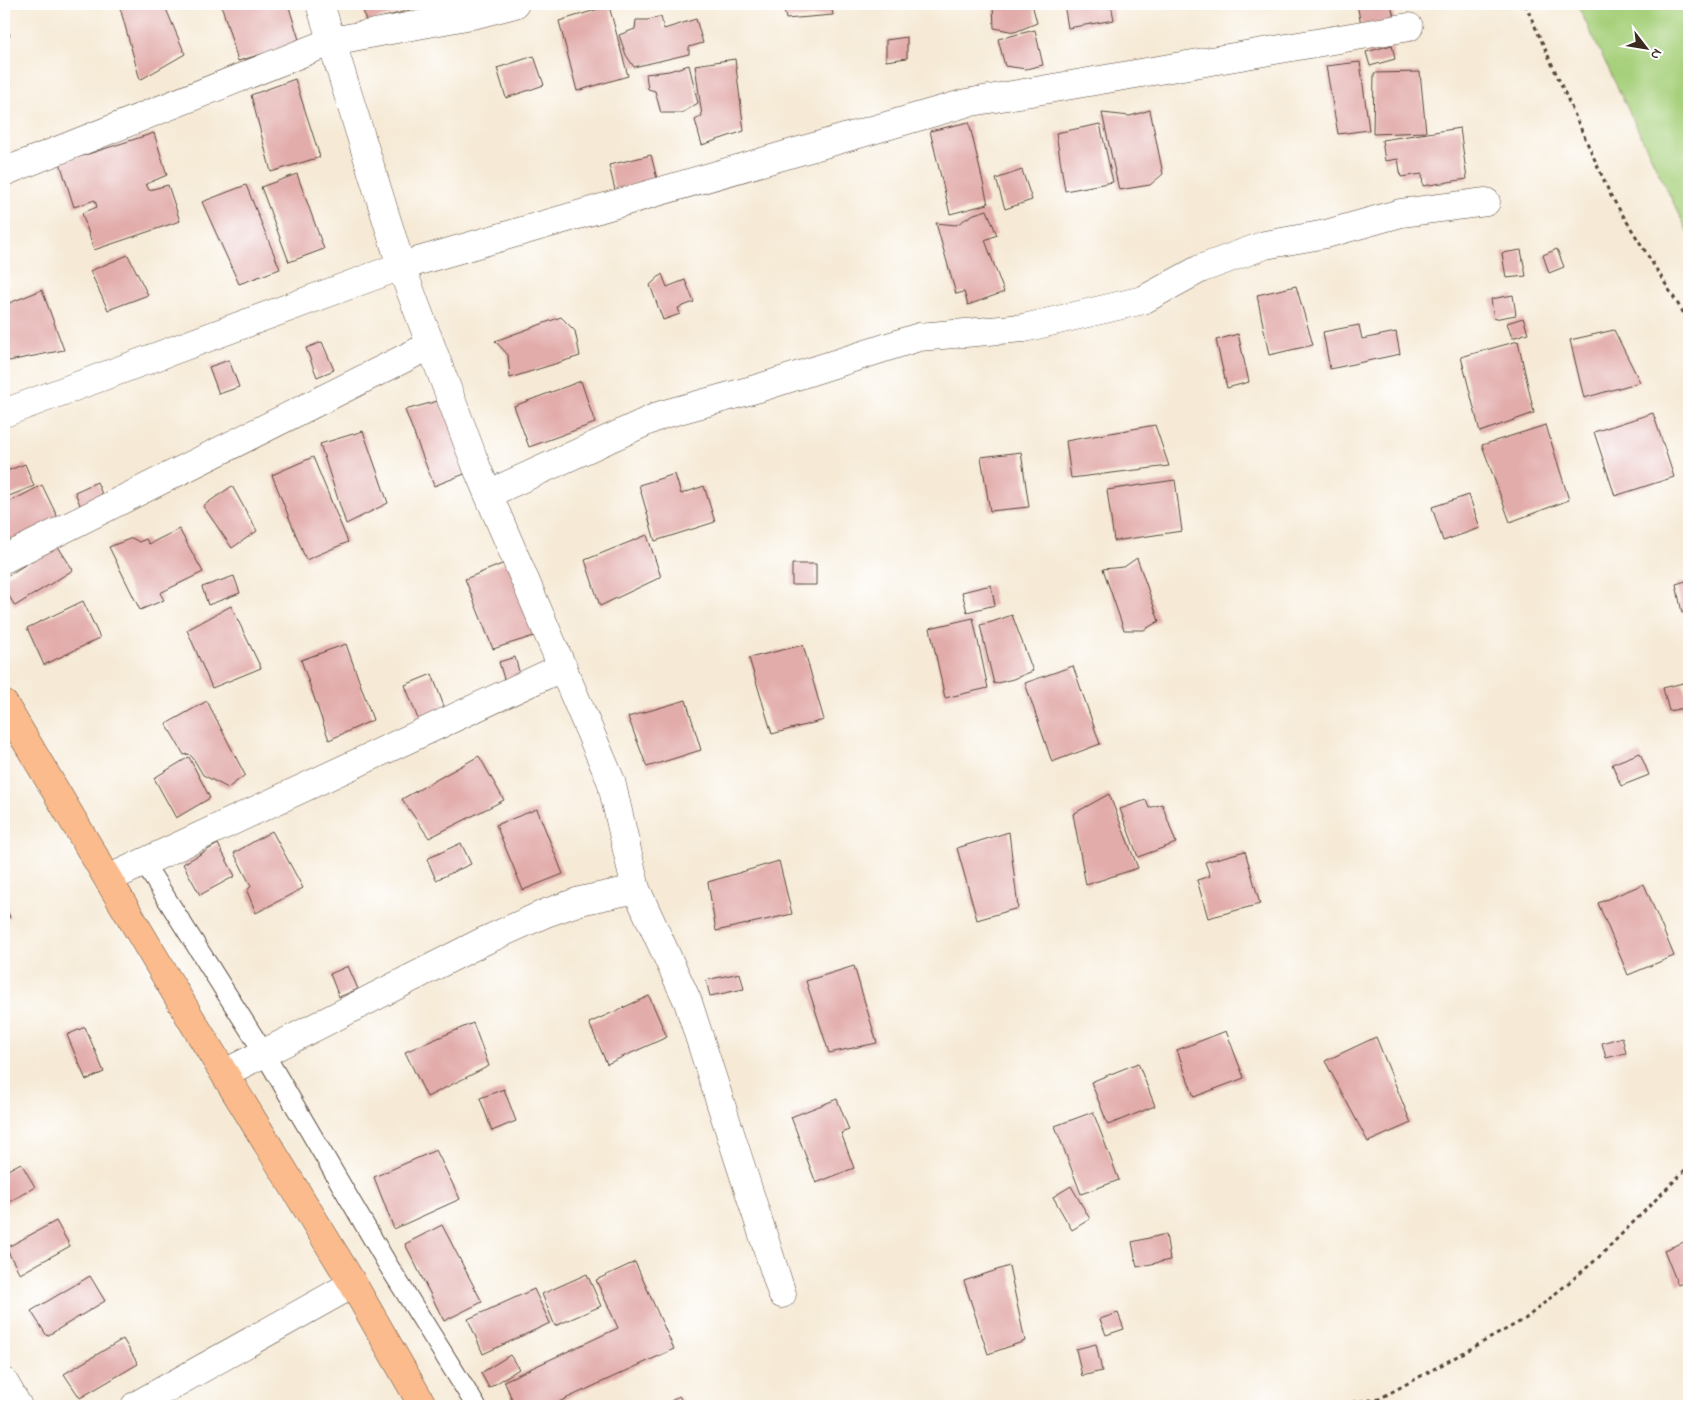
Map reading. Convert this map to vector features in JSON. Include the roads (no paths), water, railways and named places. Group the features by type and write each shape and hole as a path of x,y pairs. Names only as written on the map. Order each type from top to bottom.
{"highway":[{"path":"4,704 108,880 353,1284 423,1406"}],"street":[{"path":"320,4 401,266 488,494 611,780 636,889 688,1002 782,1294"},
{"path":"4,172 332,41 477,14 515,4"},
{"path":"4,413 401,266 966,103 1409,27"},
{"path":"488,494 661,415 759,388 919,337 1024,328 1143,300 1200,269 1265,245 1326,234 1401,213 1486,202"},
{"path":"4,560 431,345"},
{"path":"108,880 563,667"},
{"path":"225,1073 482,942 546,913 580,901 636,889"},
{"path":"135,1406 353,1284"},
{"path":"4,1382 18,1406"}],"lane":[{"path":"144,863 264,1053 388,1265 476,1406"}]}
